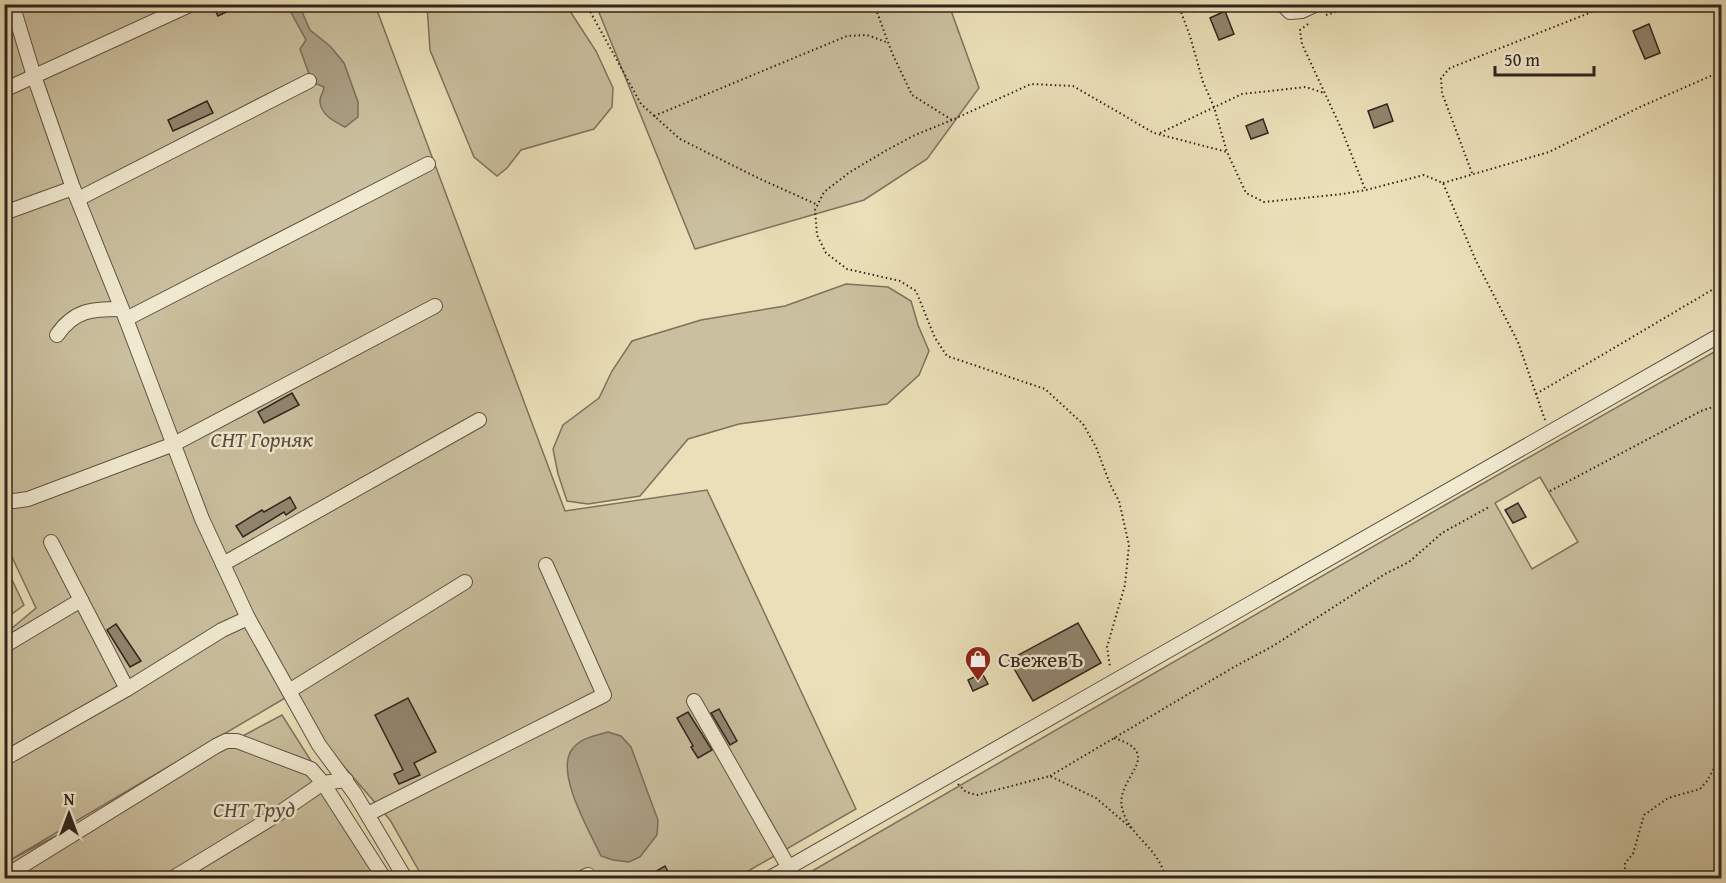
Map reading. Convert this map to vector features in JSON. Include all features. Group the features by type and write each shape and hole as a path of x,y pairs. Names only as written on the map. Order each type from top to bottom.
{"street":[{"path":"12,4 34,76 76,194 202,519 248,618 319,745 368,814 405,879"},
{"path":"4,90 192,4"},
{"path":"1281,4 1290,12 1302,10 1320,12"},
{"path":"4,213 76,194 309,81"},
{"path":"57,335 65,324 77,315 97,309 123,314 428,164"},
{"path":"4,500 28,499 174,444 435,306"},
{"path":"770,879 1722,334"},
{"path":"223,564 479,420"},
{"path":"51,542 127,689"},
{"path":"368,814 604,695 546,565"},
{"path":"289,691 465,582"},
{"path":"4,646 81,600"},
{"path":"4,759 127,689 222,630 248,618"},
{"path":"694,701 789,868"},
{"path":"4,877 216,746 226,741 237,741 311,770 323,783 384,879"},
{"path":"173,879 275,816 323,783 346,780"}],"path":[{"path":"586,4 641,104 680,139 818,205"},
{"path":"874,4 912,95 952,120"},
{"path":"1178,4 1203,82 1214,106 1227,152 1246,193 1264,202 1366,190 1424,175 1443,183 1461,179 1472,173 1549,152 1640,107 1722,71"},
{"path":"1361,4 1320,12 1300,30 1302,44 1341,128 1366,190"},
{"path":"1472,173 1442,93 1441,78 1445,73 1450,68 1612,4"},
{"path":"654,116 847,36 867,35 888,42"},
{"path":"1116,681 1109,663 1107,647 1117,620 1125,585 1129,545 1119,501 1096,447 1083,424 1045,389 947,356 935,338 916,291 900,281 848,269 826,254 817,235 815,210 824,192 850,172 915,135 1031,84 1073,86 1158,134 1227,152"},
{"path":"1158,134 1242,94 1306,87 1324,93"},
{"path":"1443,183 1476,261 1518,342 1550,432"},
{"path":"1536,393 1722,284"},
{"path":"1550,491 1701,411 1722,404"},
{"path":"951,775 966,792 977,795 1050,776 1273,646 1385,574 1409,562 1442,533 1489,507"},
{"path":"1114,738 1135,747 1138,755 1137,763 1122,798 1122,808 1131,828"},
{"path":"1625,879 1625,863 1633,854 1644,816 1668,798 1700,789 1722,754"},
{"path":"1050,776 1096,798 1131,828 1160,860 1165,879"}],"green space":[{"name":"СНТ Горняк","path":"5,5 375,5 565,511 707,490 856,809 736,878 423,878 390,820 285,698 5,863 5,634 36,608 4,540"},
{"path":"427,5 566,5 596,51 613,88 612,107 594,129 521,150 507,168 497,176 474,157 430,50"},
{"path":"596,5 949,5 979,88 927,159 864,200 695,249"},
{"path":"846,284 888,287 911,301 929,351 919,375 887,404 739,424 688,439 640,496 588,504 567,501 553,449 563,425 599,398 612,371 632,341 701,320 785,306"},
{"path":"1721,348 1721,878 800,878","holes":["1540,477 1578,542 1532,569 1495,503"]},
{"path":"4,563 24,605 5,619 4,619"},
{"name":"СНТ Труд","path":"282,715 385,878 5,878 5,863"}],"shaded area":[{"path":"287,5 299,5 310,30 330,46 344,63 358,102 358,117 345,127 329,118 321,107 320,100 324,87 312,82 300,49 306,40"},
{"path":"608,732 621,736 631,747 658,820 657,835 640,857 629,862 601,856 576,804 568,774 568,761 574,747 587,738"}],"building":[{"path":"212,4 243,4 218,16"},
{"path":"1225,11 1234,34 1219,40 1210,18"},
{"path":"1649,24 1660,53 1645,59 1633,31"},
{"path":"207,101 213,113 173,131 168,120"},
{"path":"1387,104 1393,121 1374,128 1368,111"},
{"path":"1263,119 1268,133 1251,139 1246,126"},
{"path":"292,393 299,405 264,423 258,412"},
{"path":"290,497 296,508 286,515 284,512 243,537 236,526"},
{"path":"1518,503 1526,517 1513,523 1505,510"},
{"path":"1078,623 1101,663 1033,701 1009,660"},
{"path":"116,624 141,661 130,667 107,630"},
{"name":"СвежевЪ","path":"982,673 988,684 973,691 968,680"},
{"path":"408,698 436,752 414,763 420,775 399,784 394,774 403,770 375,715"},
{"path":"719,709 737,741 730,745 711,713"},
{"path":"688,712 712,750 698,758 677,718"},
{"path":"665,866 672,879 643,879"}],"place":[{"name":"СвежевЪ","path":"978,682"}]}
